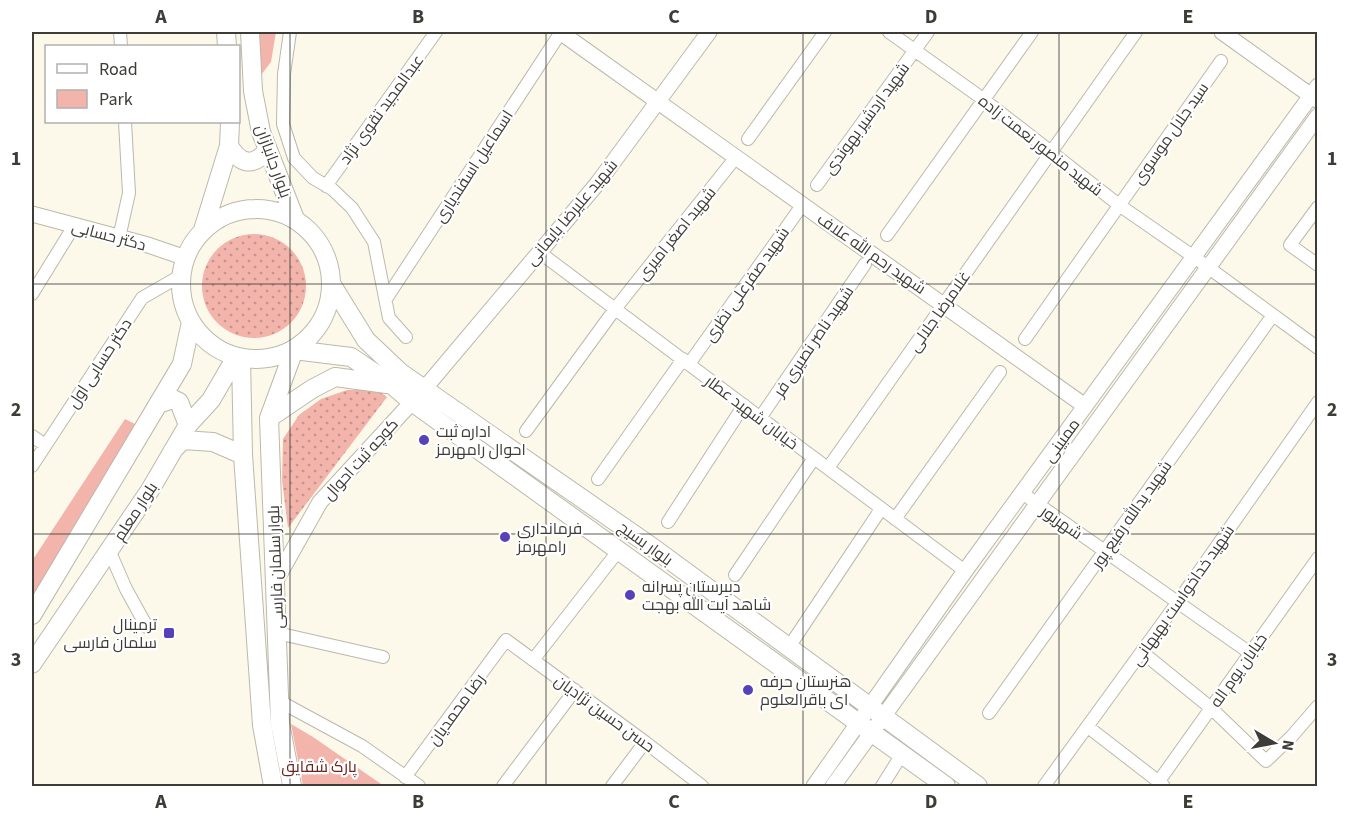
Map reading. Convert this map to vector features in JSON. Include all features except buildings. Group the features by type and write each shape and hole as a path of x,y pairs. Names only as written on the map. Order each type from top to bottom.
{"main road":[{"name":"بلوار جانبازان","path":"250,32 253,91 261,132 295,219"},
{"name":"بلوار جانبازان","path":"203,230 229,146 230,123"},
{"path":"229,146 235,156 252,162 260,159 268,150"},
{"path":"257,208 276,211 295,219 310,231 322,247 329,265 332,285 329,304 321,323 309,338 294,350 275,358 256,360 238,358 218,350 202,338 184,307 181,291 184,266 193,243 203,230 219,218 238,211 257,208"},
{"name":"بلوار بسیج","path":"332,285 366,340 401,372 673,563 978,786"},
{"name":"بلوار معلم","path":"32,615 182,364 191,322"},
{"path":"351,357 354,347 366,340"},
{"name":"بلوار بسیج","path":"294,350 351,357 946,786"},
{"name":"بلوار سلمان فارسی","path":"292,786 280,723 269,418 294,350"},
{"name":"بلوار معلم","path":"32,664 150,490 188,424 211,400 238,358"},
{"name":"بلوار سلمان فارسی","path":"238,358 262,725 273,786"},
{"path":"269,418 312,389 335,377 391,384"},
{"path":"158,404 173,399 179,402 188,424"},
{"path":"170,454 183,440 213,442 243,455"},
{"path":"660,581 673,563"}],"street":[{"path":"290,32 284,74 283,123 294,158 313,178 352,208 374,242 389,318 406,338"},
{"name":"عبدالمجید تقوی نژاد","path":"326,186 436,32"},
{"name":"شهید رحم الله علاف","path":"561,32 1085,406"},
{"name":"اسماعیل اسفندیاری","path":"386,299 561,32"},
{"name":"شهید علیرضا بایمانی","path":"425,388 597,184 709,32"},
{"path":"748,139 825,32"},
{"name":"شهید منصور نعمت زاده","path":"889,32 983,99 1119,205 1208,267 1317,348"},
{"name":"شهید اردشیر بهوندی","path":"818,185 928,32"},
{"path":"887,235 1032,32"},
{"name":"غلامرضا جلالی","path":"828,468 1136,32"},
{"path":"1222,32 1315,94"},
{"name":"سید جلال موسوی","path":"1025,339 1221,61"},
{"name":"ممبینی","path":"876,712 965,571 1315,94"},
{"name":"ممبینی","path":"876,712 1036,503 1317,116"},
{"path":"119,237 129,194 125,123"},
{"name":"شهید اصغر امیری","path":"526,430 615,309 736,157"},
{"name":"شهید صفرعلی نظری","path":"598,479 803,204"},
{"path":"1317,207 1290,245 1317,265"},
{"name":"دکتر حسابی","path":"32,214 119,237 184,266"},
{"path":"32,294 74,226"},
{"name":"خیابان شهید عطار","path":"538,252 965,571"},
{"name":"شهید ناصر نصیری فر","path":"760,418 865,264"},
{"name":"دکتر حسابی اول","path":"32,466 142,298 184,266"},
{"name":"شهید یدالله رفیع پور","path":"988,713 1273,315"},
{"path":"896,519 1000,372"},
{"name":"کوچه ثبت احوال","path":"275,582 320,502 412,402"},
{"name":"شهید خداخواست بهبهانی","path":"1044,786 1177,603 1317,402"},
{"path":"668,522 744,405"},
{"path":"32,436 45,445"},
{"path":"735,575 814,458"},
{"name":"شهریور","path":"1022,493 1250,653"},
{"path":"789,647 881,509"},
{"path":"110,550 126,589 147,627"},
{"path":"533,660 619,550"},
{"name":"خیابان یوم اله","path":"1162,784 1211,708 1317,558"},
{"path":"277,633 383,657"},
{"name":"حسن حسین نژادیان","path":"506,640 702,786"},
{"name":"رضا محمدیان","path":"405,777 506,640"},
{"path":"1142,652 1211,708 1266,761 1292,736 1317,706"},
{"path":"503,786 574,690"},
{"path":"279,701 362,746 419,786"},
{"path":"814,786 876,712"},
{"path":"1088,727 1162,784"},
{"path":"832,786 864,728"},
{"path":"612,786 645,742"},
{"path":"882,786 902,754"}],"green space":[{"path":"258,32 276,32 271,62 261,75"},
{"path":"254,234 274,238 291,249 302,266 306,286 302,306 291,323 274,334 254,338 234,334 217,323 206,306 202,286 206,266 217,249 234,238"},
{"path":"347,390 378,390 387,397 288,528 282,480 283,439 299,415 321,399"},
{"path":"125,419 139,426 32,602 32,561"},
{"name":"پارک شقایق","path":"291,724 313,737 384,786 303,786"}],"place":[{"name":"اداره ثبت احوال رامهرمز","path":"424,440"},
{"name":"فرمانداری رامهرمز","path":"505,537"},
{"name":"دبیرستان پسرانه شاهد آیت الله بهجت","path":"630,595"},
{"name":"ترمینال سلمان فارسی","path":"169,633"},
{"name":"هنرستان حرفه ای باقرالعلوم","path":"748,690"}]}
